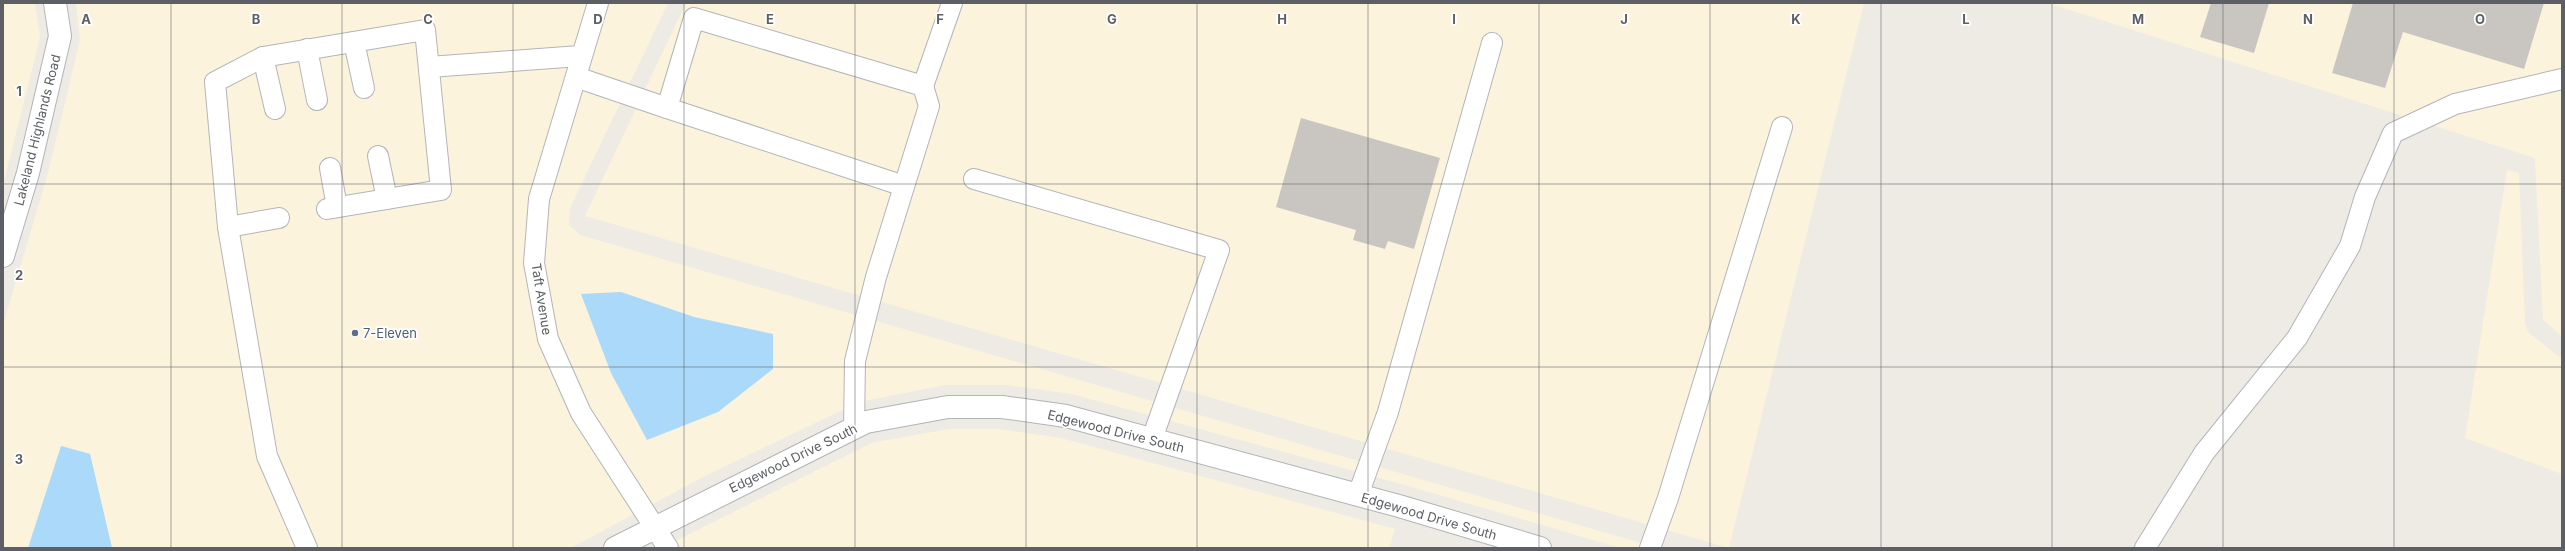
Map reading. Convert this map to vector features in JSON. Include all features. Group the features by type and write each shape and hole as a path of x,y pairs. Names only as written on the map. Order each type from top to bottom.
{"street":[{"name":"Lakeland Highlands Road","path":"3,256 28,174 60,36 55,3"},
{"name":"Edgewood Drive South","path":"615,548 656,526 866,422 948,407 1002,407 1066,416 1358,495 1540,548"}],"lane":[{"name":"Taft Avenue","path":"598,3 580,56 576,77 539,199 534,263 548,339 581,413 656,526 668,548"},
{"path":"854,428 855,361 876,277 929,106 923,86 952,3"},
{"path":"667,108 695,10 923,86"},
{"path":"307,548 267,456 228,227 215,82 264,57 425,30 441,190 332,208 330,168"},
{"path":"354,42 364,88"},
{"path":"1358,495 1388,412 1492,44"},
{"path":"307,50 317,100"},
{"path":"429,67 580,56"},
{"path":"264,57 275,109"},
{"path":"576,77 904,186"},
{"path":"2145,548 2204,453 2297,338 2350,246 2364,197 2392,133 2455,104 2562,79"},
{"path":"1650,548 1670,491 1782,127"},
{"path":"378,156 387,199"},
{"path":"974,179 1218,250 1152,440"},
{"path":"228,227 279,218"}],"shaded area":[{"path":"3,3 35,3 40,37 3,186"},
{"path":"76,3 668,3 570,208 569,225 580,235 1658,548 1620,548 1405,485 1072,394 1006,385 946,385 859,402 705,476 571,548 112,548 90,454 62,446 28,548 3,548 3,325 47,177 80,40","holes":["621,292 694,317 581,294"]},
{"path":"686,3 1864,3 1729,548 585,216"},
{"path":"2048,3 2562,3 2562,336 2543,320 2535,158"},
{"path":"2507,170 2519,173 2525,322 2528,332 2562,359 2562,474 2465,438"},
{"path":"949,429 999,429 1061,438 1395,529 1389,548 661,548 871,443"}],"water":[{"path":"621,292 694,317 773,334 773,369 718,412 647,440 611,373 581,294"},
{"path":"61,446 90,454 112,548 28,548"}],"building":[{"path":"2211,3 2269,3 2254,53 2200,37"},
{"path":"2353,3 2544,3 2524,69 2403,32 2385,88 2332,73"},
{"path":"1301,118 1440,158 1414,249 1388,241 1385,249 1353,240 1356,230 1276,207"}],"place":[{"name":"7-Eleven","path":"355,333"}]}
